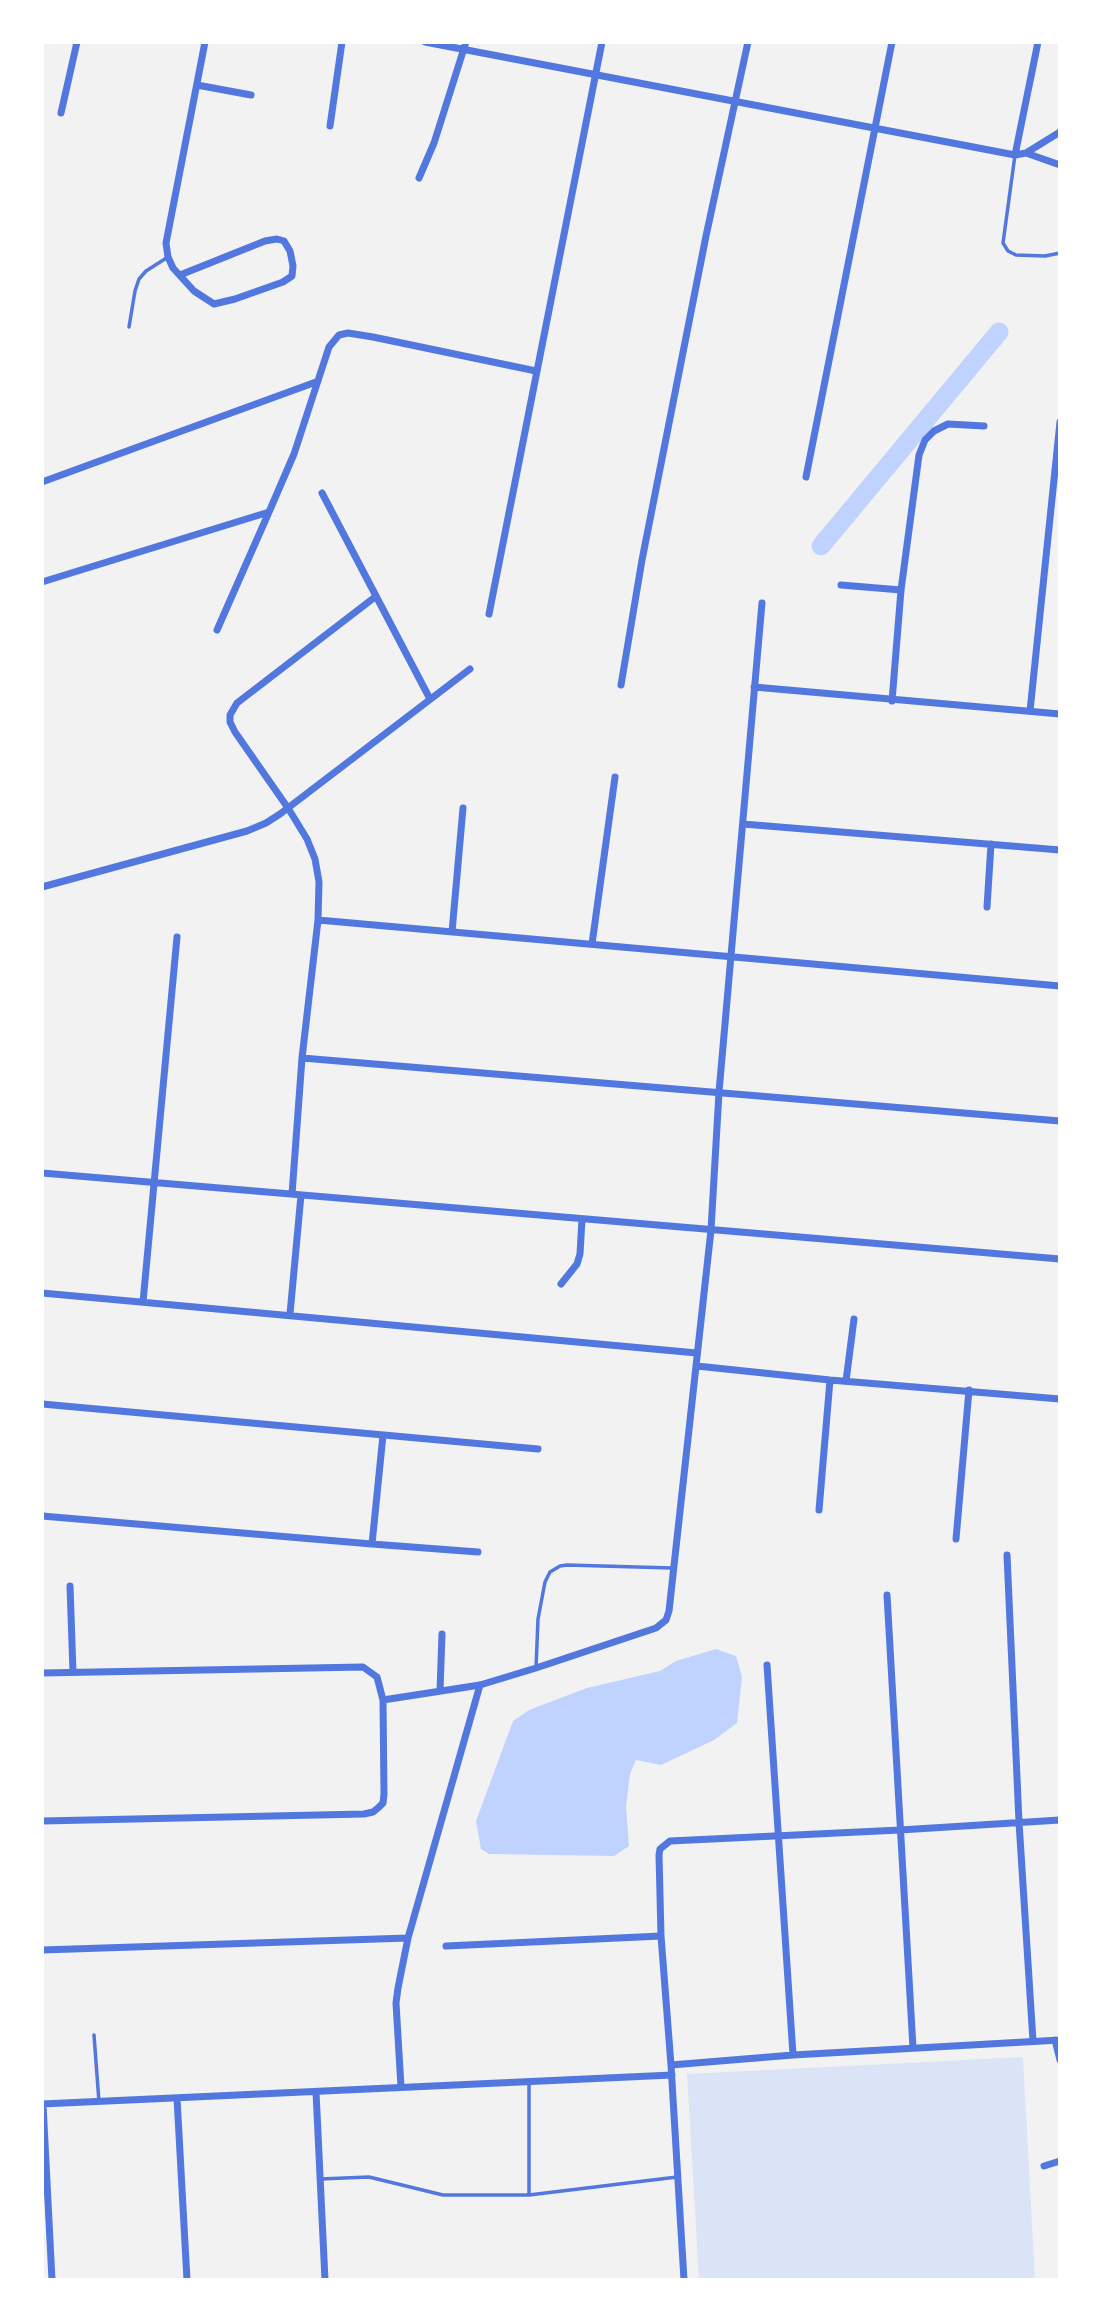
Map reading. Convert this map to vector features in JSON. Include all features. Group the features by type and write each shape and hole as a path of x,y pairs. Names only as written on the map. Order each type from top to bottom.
{"street":[{"path":"61,113 78,42"},
{"path":"180,275 265,241 277,239 284,242 290,251 292,276 283,282 214,304 194,291 173,268 167,257 166,243 205,42"},
{"path":"330,126 342,42"},
{"path":"425,42 465,46 595,75 1015,155 1026,153 1060,132"},
{"path":"489,614 601,42"},
{"path":"621,685 642,560 748,42"},
{"path":"806,477 891,42"},
{"path":"1015,155 1038,42"},
{"path":"419,178 434,143 465,46"},
{"path":"197,85 251,95"},
{"path":"1026,153 1060,165"},
{"path":"217,630 295,454 328,347 339,335 348,333 536,371"},
{"path":"42,482 316,382"},
{"path":"1030,711 1060,422"},
{"path":"892,701 901,590 919,455 925,440 934,431 948,424 984,426"},
{"path":"322,493 430,699"},
{"path":"42,582 270,512"},
{"path":"841,585 901,590"},
{"path":"290,1314 302,1058 319,882 315,859 307,839 235,732 230,715 237,703 375,597"},
{"path":"383,1700 480,1685 536,1668 662,1625 669,1611 711,1230 719,1091 762,603"},
{"path":"42,887 247,831 266,823 470,669"},
{"path":"754,687 1060,714"},
{"path":"592,944 615,777"},
{"path":"452,932 463,808"},
{"path":"743,824 1060,850"},
{"path":"987,907 991,844"},
{"path":"317,920 1060,986"},
{"path":"143,1302 177,937"},
{"path":"302,1058 1060,1121"},
{"path":"42,1172 1060,1259"},
{"path":"561,1284 577,1264 582,1219"},
{"path":"42,1293 698,1353"},
{"path":"846,1381 854,1319"},
{"path":"697,1366 1060,1399"},
{"path":"819,1510 830,1380"},
{"path":"956,1539 969,1390"},
{"path":"42,1404 538,1449"},
{"path":"372,1544 383,1435"},
{"path":"42,1516 478,1552"},
{"path":"1007,1555 1018,1822 1033,2041"},
{"path":"70,1586 73,1672"},
{"path":"887,1595 913,2048"},
{"path":"440,1691 442,1634"},
{"path":"767,1665 793,2056"},
{"path":"42,1673 363,1667 377,1677 383,1700 384,1794 383,1802 373,1812 42,1821"},
{"path":"401,2087 397,2003 408,1938 480,1685"},
{"path":"684,2280 661,1936 659,1856 665,1844 670,1841 1060,1820"},
{"path":"446,1946 661,1936"},
{"path":"42,1950 408,1938"},
{"path":"671,2065 1058,2040 1060,2060"},
{"path":"52,2280 42,2104 672,2075"},
{"path":"316,2092 325,2280"},
{"path":"177,2098 187,2280"},
{"path":"1044,2166 1060,2161"}],"lane":[{"path":"1015,155 1003,243 1008,251 1016,255 1045,256 1060,253"},
{"path":"130,327 139,279 167,257"},
{"path":"536,1668 538,1619 545,1582 550,1572 567,1564 675,1568"},
{"path":"94,2035 99,2102"},
{"path":"528,2081 529,2195"},
{"path":"320,2179 369,2177 443,2195 529,2195 677,2177"},
{"path":"464,2280 488,2280"}],"shaded area":[{"path":"1023,2057 1035,2280 699,2280 687,2074"}],"water":[{"path":"716,1649 736,1656 742,1677 737,1723 714,1740 661,1765 636,1760 630,1774 626,1806 629,1846 614,1856 489,1854 481,1849 476,1821 513,1721 529,1710 587,1688 660,1671 676,1661"}],"waterway":[{"path":"821,546 999,332"}]}
